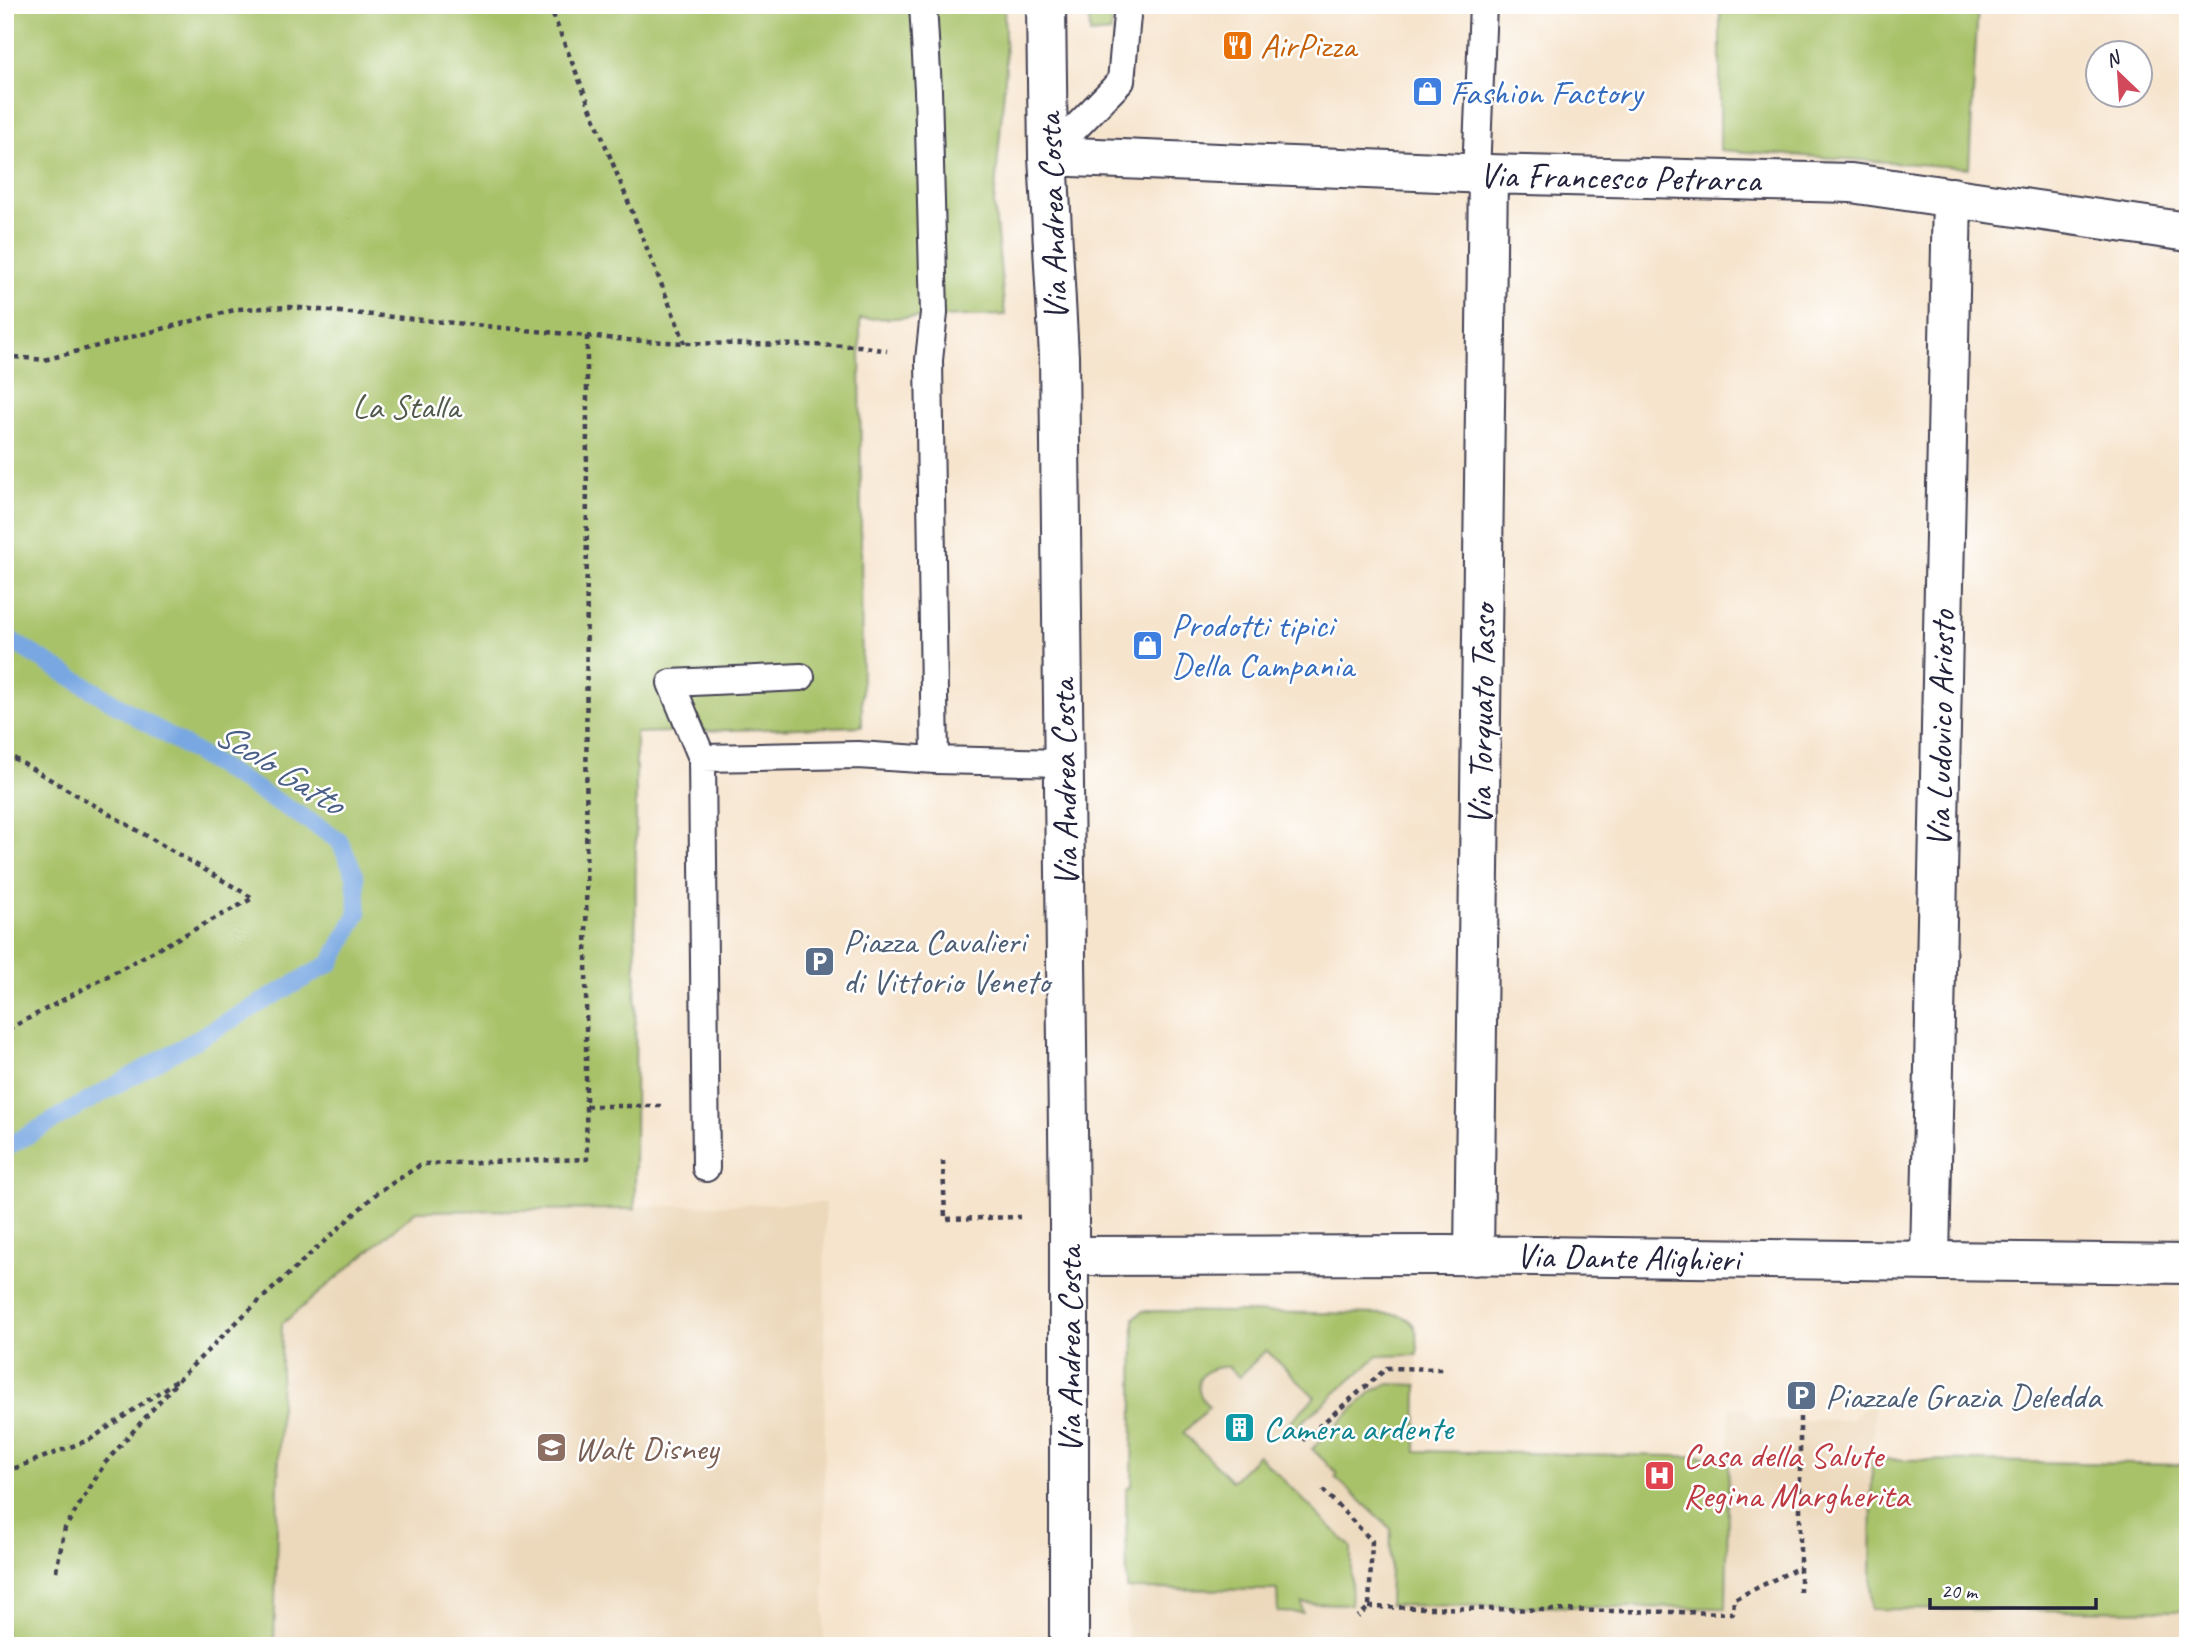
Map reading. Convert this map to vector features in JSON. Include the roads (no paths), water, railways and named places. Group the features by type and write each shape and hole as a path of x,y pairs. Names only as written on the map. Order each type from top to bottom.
{"street":[{"name":"Via Andrea Costa","path":"1046,5 1048,156 1059,356 1069,1216 1069,1646"},
{"name":"Via Francesco Petrarca","path":"1048,156 1482,174 1851,183 2188,232"},
{"name":"Via Torquato Tasso","path":"1474,1256 1482,174"},
{"name":"Via Ludovico Ariosto","path":"1930,1260 1952,197"},
{"name":"Via Dante Alighieri","path":"1069,1256 1474,1256 2188,1264"}],"lane":[{"path":"923,5 934,313 929,360 935,760"},
{"path":"1048,156 1121,81 1128,5"},
{"path":"1482,174 1483,5"},
{"path":"706,1168 702,758 671,683 801,677"},
{"path":"702,758 858,755 1064,763"}],"waterway":[{"name":"Scolo Gatto","path":"5,637 340,842 355,875 358,913 331,963 5,1148"}],"place":[{"name":"AirPizza","path":"1237,45"},
{"name":"Fashion Factory","path":"1427,92"},
{"name":"Prodotti tipici Della Campania","path":"1148,645"},
{"name":"Piazza Cavalieri di Vittorio Veneto","path":"820,961"},
{"name":"Piazzale Grazia Deledda","path":"1802,1396"},
{"name":"Camera ardente","path":"1240,1428"},
{"name":"Walt Disney","path":"551,1448"},
{"name":"Casa della Salute Regina Margherita","path":"1660,1475"}],"park label":[{"name":"La Stalla","path":"406,406"}]}
